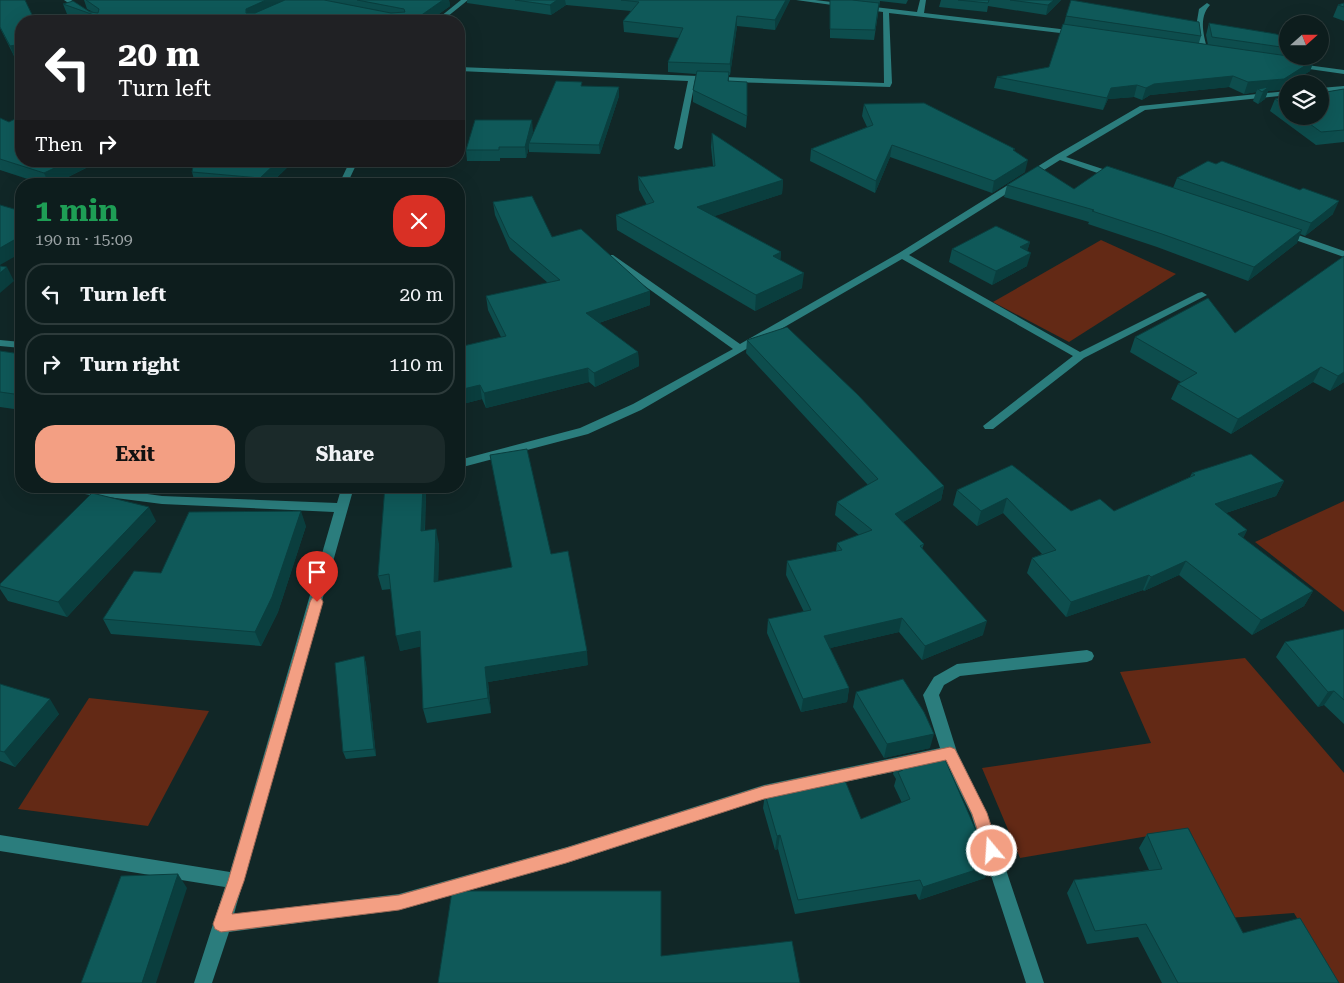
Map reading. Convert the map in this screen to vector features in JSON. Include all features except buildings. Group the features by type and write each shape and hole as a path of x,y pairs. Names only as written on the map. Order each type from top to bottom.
{"street":[{"path":"67,0 90,15"},
{"path":"799,0 1087,35"},
{"path":"920,14 923,0"},
{"path":"450,2 461,2"},
{"path":"445,15 461,2"},
{"path":"1204,52 1199,27 1202,9 1207,5"},
{"path":"465,69 692,80 887,85 886,10"},
{"path":"1194,50 1213,53"},
{"path":"1295,65 1344,72"},
{"path":"678,148 692,80"},
{"path":"1329,89 1344,88"},
{"path":"465,462 584,431 637,407 902,255 1058,157 1143,108 1279,94"},
{"path":"1058,157 1125,180"},
{"path":"1276,231 1344,254"},
{"path":"603,252 740,349"},
{"path":"902,255 1080,356"},
{"path":"989,426 1080,356 1202,295"},
{"path":"0,343 15,344"},
{"path":"108,493 162,500 343,508"},
{"path":"203,983 236,881 348,493"},
{"path":"1035,983 979,813 950,753 931,695 939,681 958,670 1087,656"},
{"path":"221,924 399,902 566,855 764,792 950,753"},
{"path":"0,843 236,881"}],"shaded area":[{"path":"1101,240 1176,274 1069,342 993,302"},
{"path":"1344,501 1344,612 1255,542"},
{"path":"1245,658 1344,773 1344,983 1336,983 1294,913 1228,918 1189,829 1020,858 982,768 1151,743 1120,672"},
{"path":"89,698 209,711 148,826 18,809"}],"route":[{"path":"317,602 236,881 221,924 399,902 566,855 764,792 950,753 979,813 992,851"}]}
